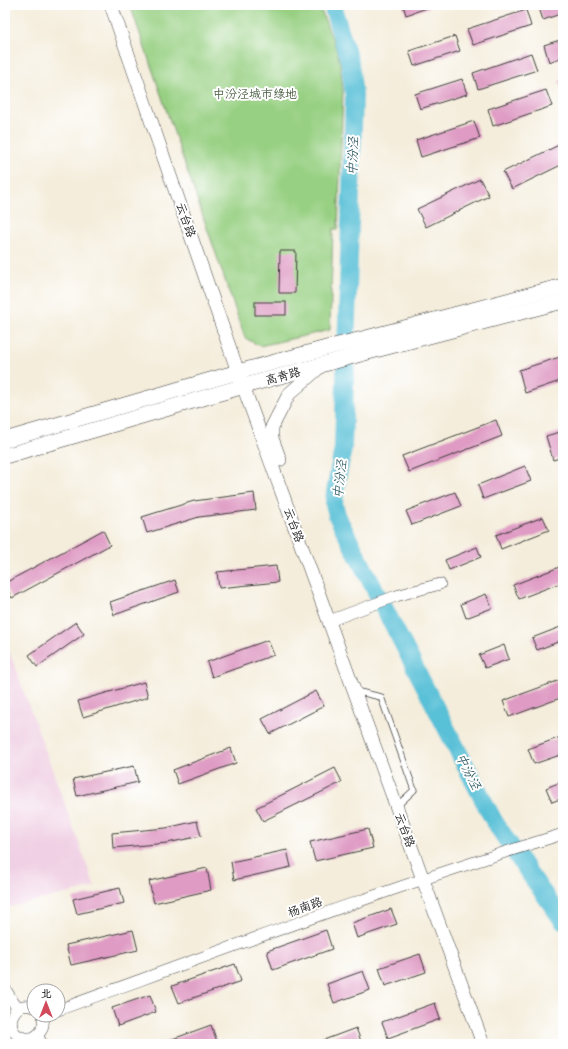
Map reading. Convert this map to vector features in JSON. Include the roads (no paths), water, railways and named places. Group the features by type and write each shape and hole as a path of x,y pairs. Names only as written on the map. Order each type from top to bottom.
{"main road":[{"name":"高青路","path":"5,440 241,379 326,364 367,345 563,286"},
{"name":"高青路","path":"5,456 241,379 330,347 367,345 563,302"}],"street":[{"name":"云台路","path":"111,5 241,379 483,1044"},
{"path":"282,493 285,476 272,438 272,427 288,394 326,364"},
{"path":"329,621 396,596 440,584"},
{"name":"杨南路","path":"66,1007 423,879 563,834"},
{"path":"5,989 18,1008"},
{"path":"26,1006 18,1008 13,1013 8,1028 22,1038 39,1040 44,1023"}],"lane":[{"path":"354,691 381,697 414,790 396,807"}],"waterway":[{"name":"中汾泾","path":"332,5 350,63 354,96 343,448 334,504 338,518 494,821 563,921"}],"park label":[{"name":"中汾泾城市绿地","path":"255,94"}]}
